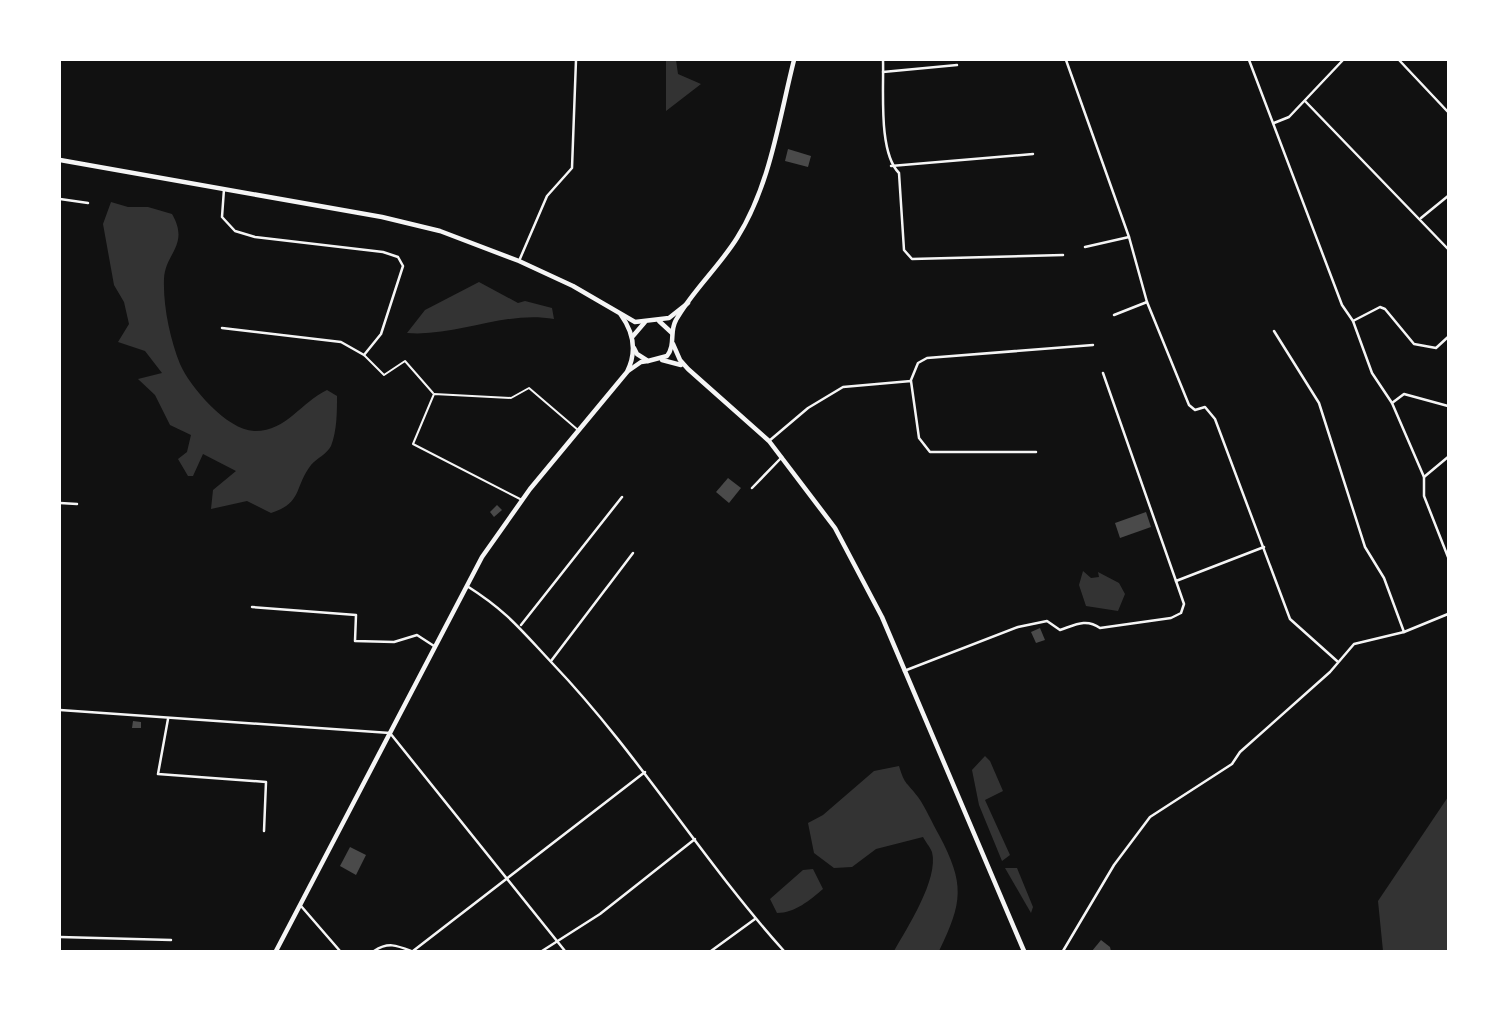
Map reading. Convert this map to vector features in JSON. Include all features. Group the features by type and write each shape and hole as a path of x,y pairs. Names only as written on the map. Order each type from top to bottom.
{"main road":[{"path":"794,60 768,162 747,221 712,275 674,323 673,344 680,360 688,369 769,441 835,528 863,578 1024,951"},
{"path":"60,160 382,217 440,231 519,261 573,286 635,322 669,318 688,303"},
{"path":"621,315 629,327 633,344 634,357 627,372"},
{"path":"655,320 666,325 673,334"},
{"path":"646,321 634,334 633,344 642,358 688,369"},
{"path":"276,951 498,530 627,372 640,362 658,360 673,344"}],"street":[{"path":"519,261 547,196 572,168 576,60"},
{"path":"883,60 884,113 891,166 899,173 904,250 912,259 1063,255"},
{"path":"1066,60 1129,237 1147,302 1189,405 1195,410 1205,407 1215,419 1290,619 1337,661"},
{"path":"1249,60 1342,305 1353,321 1372,373 1392,403 1424,477 1424,496 1448,557"},
{"path":"1273,123 1289,117 1343,60"},
{"path":"1399,60 1448,112"},
{"path":"883,72 957,65"},
{"path":"1305,101 1448,249"},
{"path":"891,166 1033,154"},
{"path":"222,328 341,342 364,355 384,326 404,266 398,257 235,232 222,217 225,189"},
{"path":"1421,219 1448,196"},
{"path":"60,199 88,203"},
{"path":"1085,247 1129,237"},
{"path":"1114,314 1147,302"},
{"path":"1353,321 1374,307 1380,307 1415,344 1436,348 1448,337"},
{"path":"1274,331 1319,403 1365,547 1384,578 1404,632"},
{"path":"1036,453 930,452 919,438 911,381 918,363 927,358 1093,345"},
{"path":"904,671 1018,627 1047,621 1060,630 1091,621 1100,628 1171,618 1181,613 1184,604 1103,373"},
{"path":"769,441 808,408 843,387 911,381"},
{"path":"1392,403 1404,394 1448,407"},
{"path":"752,488 782,457"},
{"path":"1424,477 1448,457"},
{"path":"521,625 622,497"},
{"path":"60,503 77,504"},
{"path":"1176,581 1264,547"},
{"path":"551,661 633,552"},
{"path":"467,586 497,605 521,625 578,690 645,772 755,919 784,951"},
{"path":"252,607 356,615 355,641 394,642 417,635 435,646"},
{"path":"1063,951 1114,865 1150,817 1232,764 1240,752 1330,672 1354,644 1404,632 1448,614"},
{"path":"60,710 390,733 565,951"},
{"path":"168,719 158,774 266,782 264,831"},
{"path":"374,951 392,944 412,951 508,880 645,772"},
{"path":"542,951 600,914 695,839"},
{"path":"299,904 340,951"},
{"path":"711,951 755,919"},
{"path":"60,937 171,940"}],"lane":[{"path":"364,355 384,375 405,361 434,394 511,398 529,388 579,430"},
{"path":"434,394 413,444 521,499"}],"shaded area":[{"path":"666,60 676,60 678,74 701,84 666,111"},
{"path":"111,202 128,207 148,207 172,214 177,225 178,241 165,270 164,279 170,333 185,373 201,395 221,415 243,429 265,430 284,422 327,390 337,396 336,428 331,446 311,465 297,494 281,509 271,513 247,501 211,509 213,490 236,471 203,454 193,476 188,476 178,459 187,452 191,435 170,425 155,395 138,379 162,373 145,351 118,342 129,324 124,302 114,285 103,224"},
{"path":"479,282 518,303 525,301 552,308 554,319 518,318 445,331 407,333 425,310"},
{"path":"1083,571 1091,578 1099,577 1098,572 1119,583 1125,594 1118,611 1086,606 1079,585"},
{"path":"985,756 990,761 1003,791 985,800 1010,855 1002,861 979,805 972,770"},
{"path":"899,766 905,781 921,801 939,835 957,880 958,893 953,919 939,951 894,951 914,917 931,876 932,852 923,837 876,849 852,867 834,868 814,853 808,823 823,815 874,771"},
{"path":"1448,797 1448,951 1383,951 1378,901"},
{"path":"1005,868 1017,868 1033,907 1031,913"},
{"path":"813,869 823,889 796,908 777,913 770,899 803,870"}],"building":[{"path":"788,149 811,156 808,167 785,161"},
{"path":"728,478 741,488 729,503 716,492"},
{"path":"497,505 502,510 494,517 490,512"},
{"path":"1146,512 1151,527 1120,538 1115,523"},
{"path":"1040,628 1045,640 1036,643 1031,632"},
{"path":"133,721 141,722 141,728 132,728"},
{"path":"350,847 366,855 356,875 340,866"},
{"path":"1101,940 1110,947 1111,951 1092,951"}]}
